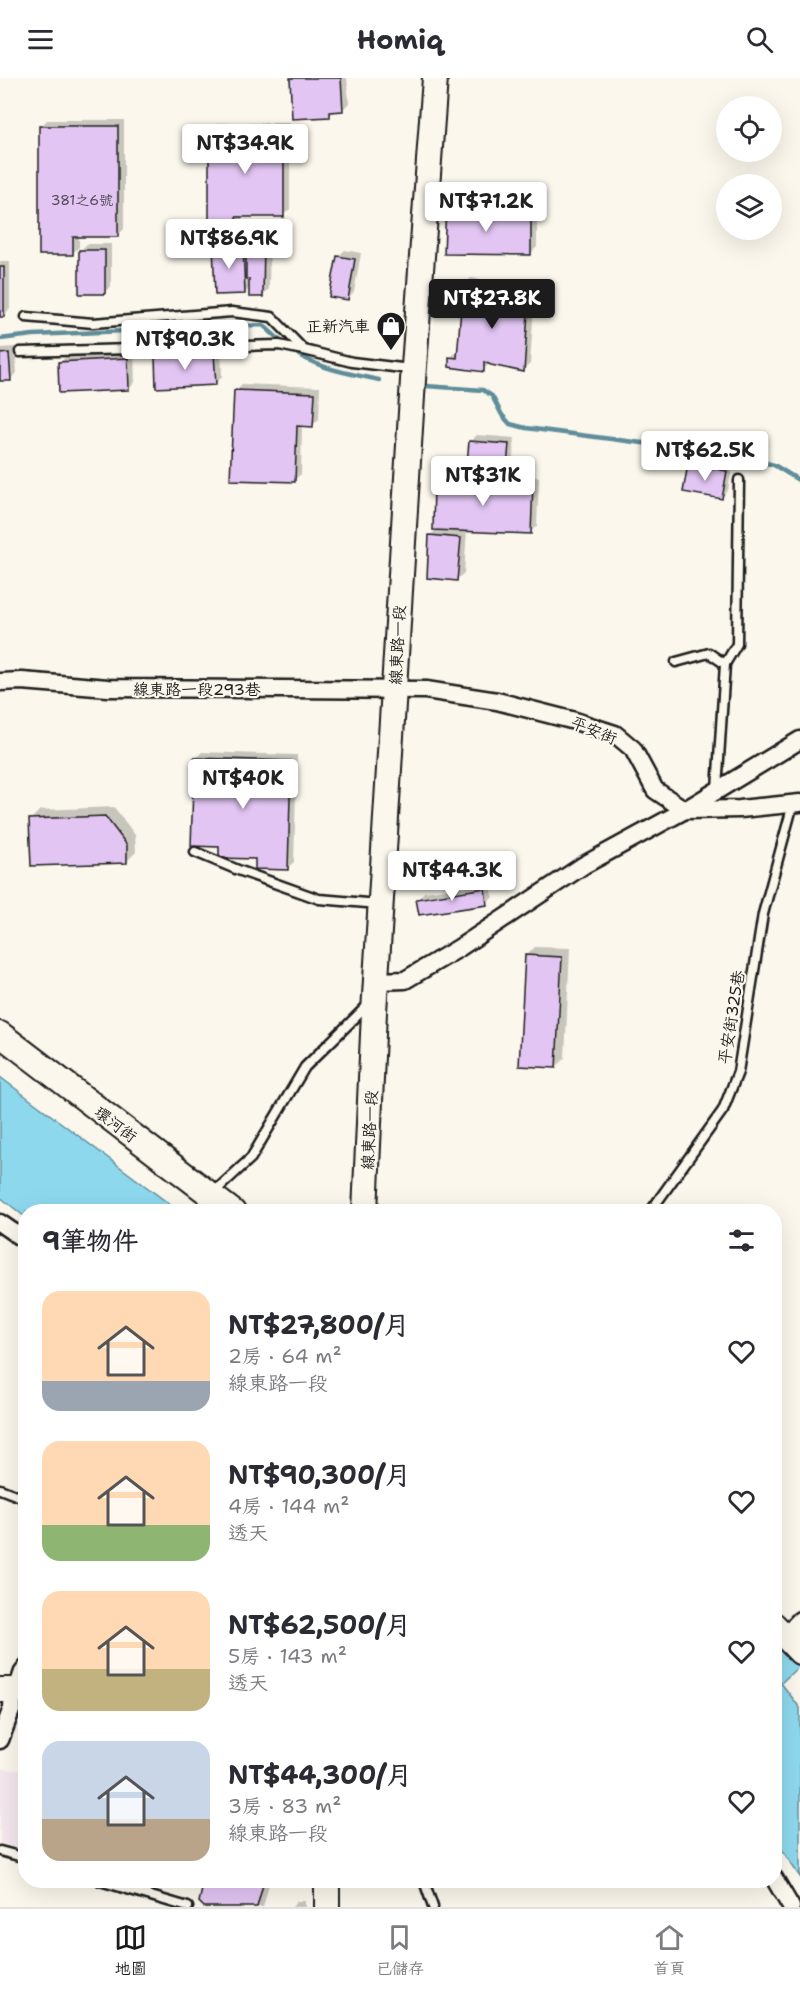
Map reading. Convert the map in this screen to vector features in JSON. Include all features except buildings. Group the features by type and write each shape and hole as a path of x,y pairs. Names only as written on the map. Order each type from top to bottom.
{"main road":[{"name":"線東路一段","path":"365,1204 394,689 435,78"},
{"name":"環河街","path":"0,1034 222,1204"},
{"path":"327,1888 327,1907"}],"street":[{"name":"線東路一段293巷","path":"0,682 22,681 108,688 394,689"},
{"name":"平安街","path":"394,689 426,690 497,701 615,734 633,749 655,790 685,810"},
{"path":"376,990 405,980 459,948 584,865 685,810 800,740"},
{"path":"685,810 796,804"},
{"path":"0,1223 18,1235"},
{"path":"0,1740 12,1708 13,1690"},
{"path":"780,1888 791,1907"}],"lane":[{"path":"26,317 93,323 232,312 272,316 304,350"},
{"path":"20,352 279,345 352,362 414,369"},
{"path":"717,790 725,664 737,644 739,480"},
{"path":"676,662 709,653 725,664"},
{"name":"平安街325巷","path":"656,1204 723,1110 738,1072 763,914 796,804"},
{"path":"195,852 319,900 382,904"},
{"path":"210,1196 251,1158 305,1067 376,990"},
{"path":"0,1490 18,1496"},
{"path":"13,1690 18,1674"},
{"path":"0,1851 18,1856"},
{"path":"124,1888 188,1907"},
{"path":"426,1888 433,1907"}],"shaded area":[{"path":"3,1769 18,1770 18,1849 0,1843 0,1775"}],"water":[{"path":"0,1077 169,1204 18,1204 18,1211 0,1197"},
{"path":"800,1632 800,1665 782,1682 782,1648"},
{"path":"782,1684 800,1708 800,1877 782,1850"}],"waterway":[{"path":"0,339 33,335 263,325 285,345"},
{"path":"292,350 322,366 379,380"},
{"path":"426,386 483,390 492,396 502,415 510,424 735,455 774,465 800,481"}],"place":[{"name":"正新汽車","path":"391,352"}]}
